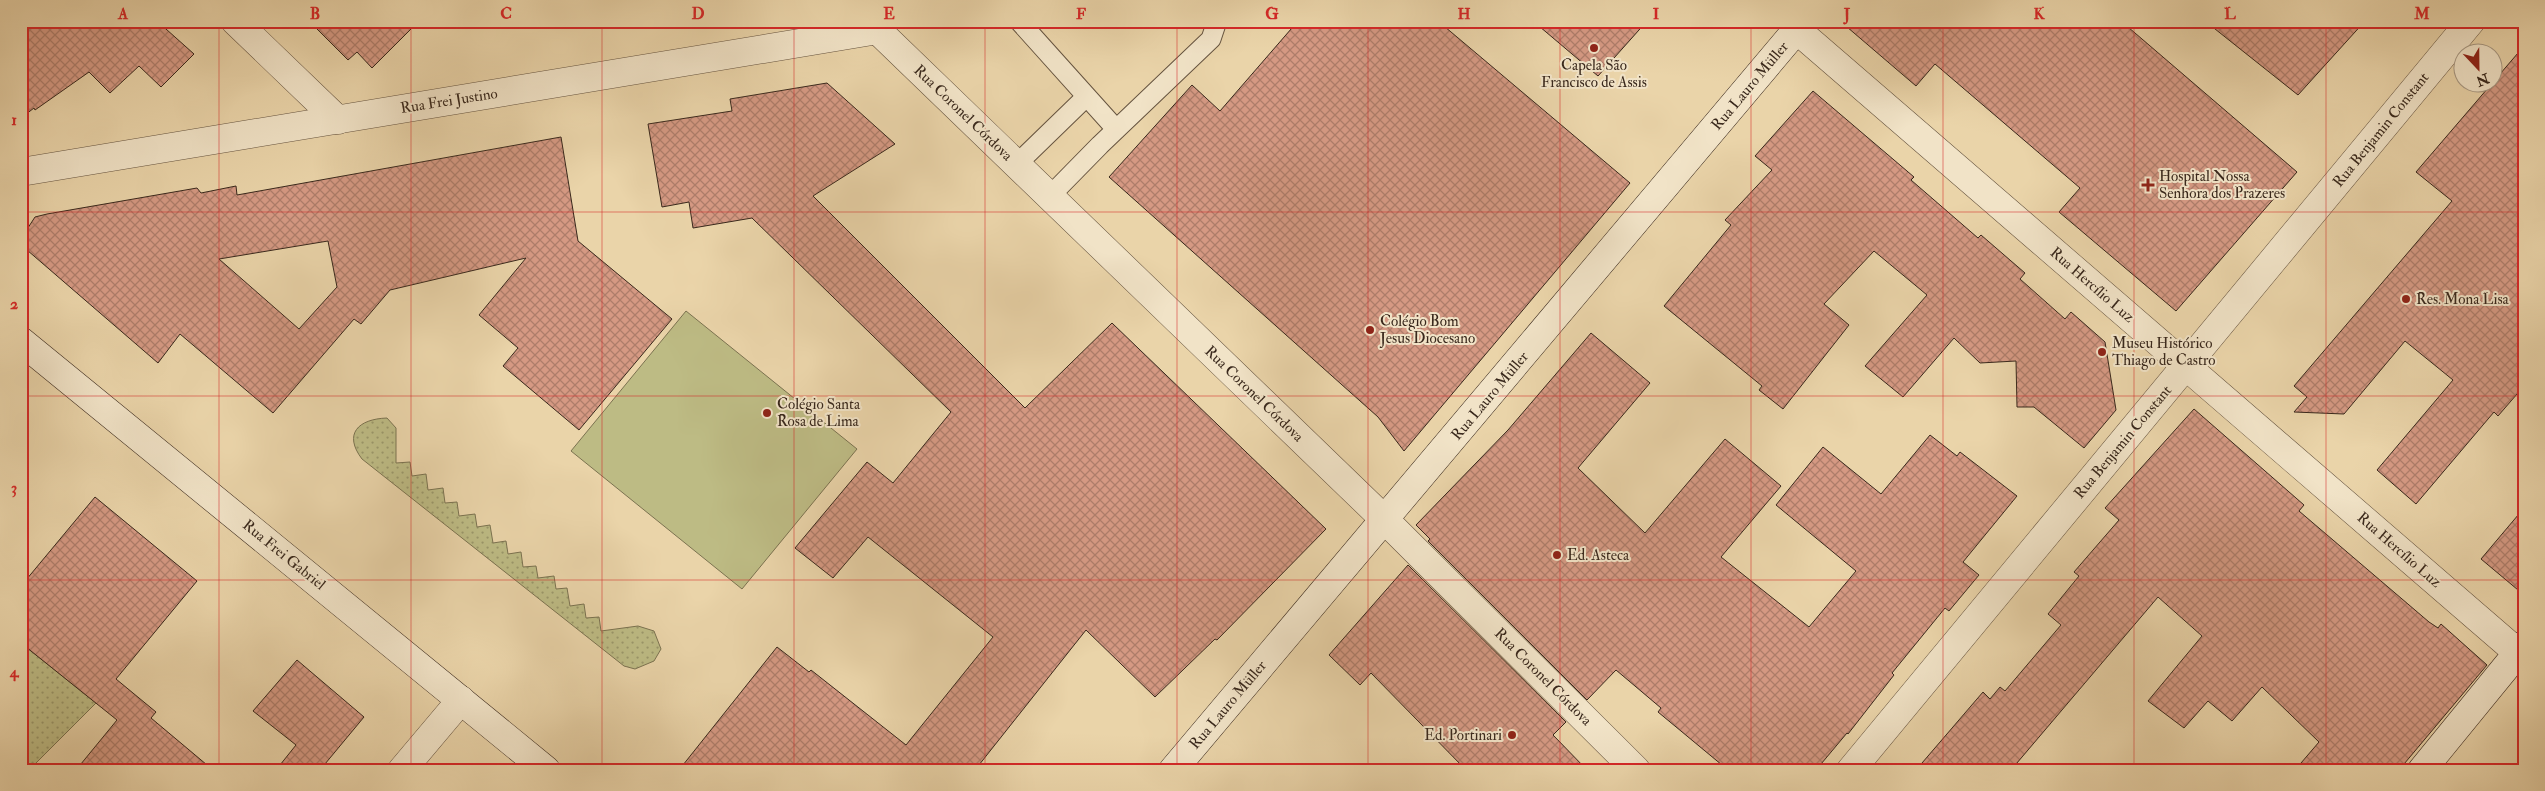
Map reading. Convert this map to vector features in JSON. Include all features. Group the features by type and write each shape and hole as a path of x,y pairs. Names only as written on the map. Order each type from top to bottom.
{"street":[{"path":"235,21 338,120"},
{"name":"Rua Benjamin Constant","path":"1851,770 2471,21"},
{"name":"Rua Frei Justino","path":"21,172 338,120 877,24"},
{"name":"Rua Coronel Córdova","path":"877,24 1016,165 1385,520 1636,770"},
{"name":"Rua Hercílio Luz","path":"1801,26 2186,367 2522,652"},
{"name":"Rua Lauro Müller","path":"1173,770 1801,26"},
{"name":"Rua Frei Gabriel","path":"21,341 546,770"},
{"path":"2422,770 2522,652"},
{"path":"402,770 461,700"}],"lane":[{"path":"1019,21 1086,98 1116,129"},
{"path":"1049,197 1116,129 1211,39 1217,21"},
{"path":"1016,165 1086,98"}],"shaded area":[{"path":"686,311 857,449 742,589 571,451"},
{"path":"387,418 396,428 396,463 410,462 412,476 426,474 428,490 443,488 445,503 457,502 459,516 475,514 477,527 490,525 493,543 506,541 508,554 521,552 523,567 536,566 538,578 554,576 556,589 567,588 570,606 584,604 586,618 599,617 601,631 638,626 654,631 661,649 654,661 635,669 624,666 362,459 356,450 354,442 356,429 368,421"},
{"path":"21,643 96,703 29,770 21,770"}],"building":[{"path":"21,21 157,21 194,54 161,87 139,66 110,93 89,72 21,118"},
{"path":"309,21 419,21 372,68 357,52 348,60"},
{"name":"Colégio Bom Jesus Diocesano","path":"1298,21 1438,21 1630,183 1404,451 1378,417 1109,177 1192,85 1220,111"},
{"name":"Capela São Francisco de Assis","path":"1533,21 1647,21 1598,76"},
{"path":"1840,21 2121,21 2297,172 2176,311 2059,212 2080,188 1935,64 1916,86"},
{"path":"2205,21 2365,21 2298,95"},
{"path":"2524,46 2524,386 2498,416 2494,412 2416,504 2377,470 2453,380 2405,341 2344,414 2294,412 2307,397 2294,386 2452,201 2416,172 2485,92 2502,92 2502,72"},
{"path":"827,83 895,144 813,196 1025,408 1112,323 1326,529 1217,640 1215,639 1155,697 1086,630 975,770 679,770 777,647 809,672 811,670 906,745 993,637 868,537 833,578 795,548 867,462 893,483 951,412 752,218 693,228 689,202 662,207 648,124 732,111 730,99"},
{"path":"1813,91 1914,177 1911,180 1978,238 1981,235 2025,273 2020,279 2065,319 2071,312 2105,342 2116,410 2084,448 2034,407 2017,407 2016,361 1980,363 1954,338 1903,397 1865,366 1927,295 1874,251 1824,304 1849,325 1783,409 1759,390 1762,386 1664,306 1731,225 1725,220 1772,170 1755,156"},
{"path":"561,137 578,241 672,319 579,430 503,366 518,348 479,315 526,258 390,290 361,324 354,319 273,413 180,334 158,363 27,250 22,237 35,217 47,214 197,188 201,193 236,186 237,195","holes":["328,241 337,287 299,329 219,259"]},
{"path":"1591,333 1650,383 1578,468 1645,533 1725,439 1781,486 1721,557 1809,627 1856,571 1776,505 1823,447 1881,494 1930,435 1957,456 1960,452 2017,496 1963,562 1979,575 1949,611 1945,608 1892,673 1894,675 1848,734 1816,770 1728,770 1658,712 1661,708 1616,670 1587,700 1428,541 1430,539 1416,525 1508,430"},
{"path":"2194,409 2304,505 2299,511 2429,622 2438,628 2441,624 2487,665 2399,770 2295,770 2319,742 2262,687 2232,721 2208,701 2184,728 2148,701 2202,636 2158,597 2011,770 1916,770 1983,692 1990,699 2000,687 2005,691 2061,625 2048,614 2079,576 2074,572 2119,520 2105,508"},
{"path":"95,497 197,581 116,679 156,712 151,718 213,770 76,770 117,720 21,643 21,586"},
{"path":"2524,508 2524,595 2481,559"},
{"path":"1408,565 1566,722 1553,735 1587,770 1466,770 1371,673 1360,685 1329,655"},
{"path":"297,660 364,717 320,770 276,770 296,745 253,711"}],"place":[{"name":"Capela São Francisco de Assis","path":"1594,48"},
{"name":"Hospital Nossa Senhora dos Prazeres","path":"2148,185"},
{"name":"Res. Mona Lisa","path":"2406,299"},
{"name":"Colégio Bom Jesus Diocesano","path":"1370,330"},
{"name":"Museu Histórico Thiago de Castro","path":"2102,352"},
{"name":"Colégio Santa Rosa de Lima","path":"767,413"},
{"name":"Ed. Asteca","path":"1557,555"},
{"name":"Ed. Portinari","path":"1512,735"}]}
